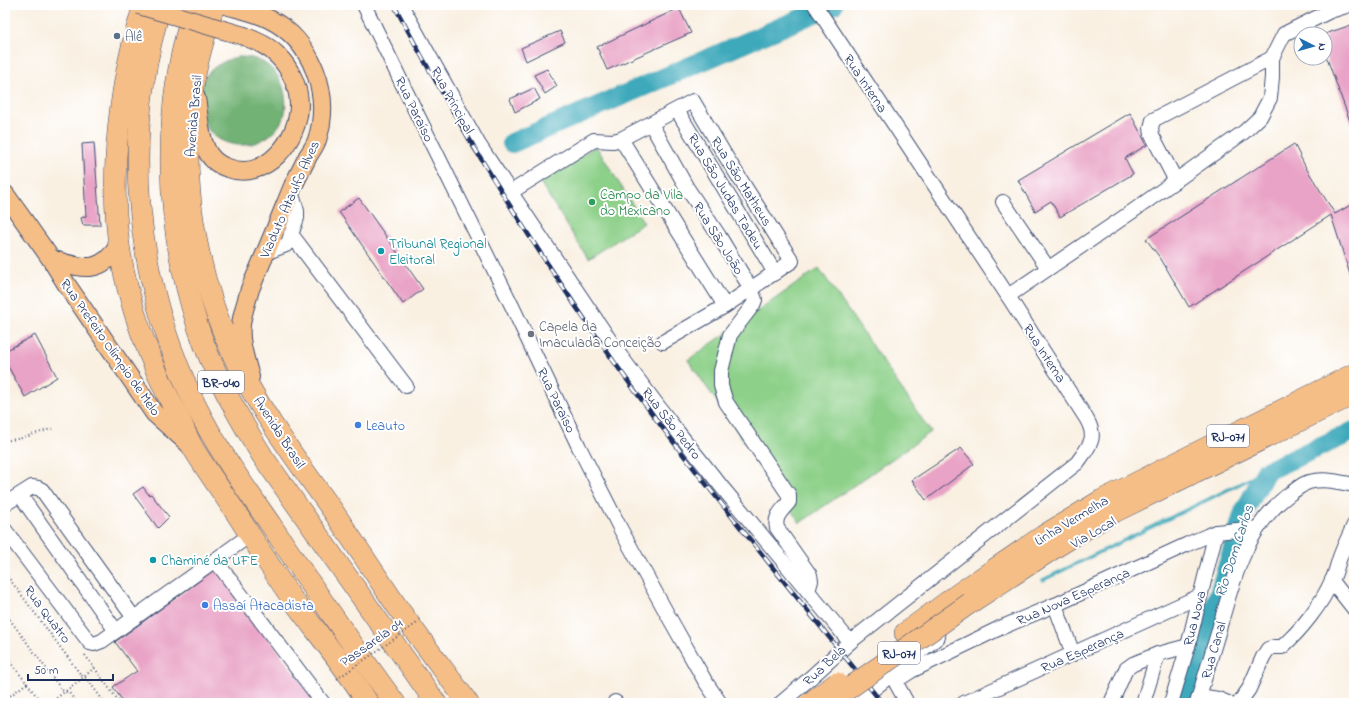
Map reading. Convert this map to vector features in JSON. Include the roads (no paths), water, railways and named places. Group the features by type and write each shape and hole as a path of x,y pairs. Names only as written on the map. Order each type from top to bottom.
{"highway":[{"path":"144,5 135,34 121,109 117,140 115,184 119,245 138,324 150,358 189,440 293,599 336,656 367,702"},
{"name":"BR-040","path":"161,5 148,54 141,98 138,130 138,172 140,209 149,273 163,323 182,377 196,406 226,459 394,703"},
{"name":"Avenida Brasil","path":"195,5 183,48 176,86 172,133 172,181 174,215 180,256 198,327 227,395 242,423 268,463 436,703"},
{"name":"Avenida Brasil","path":"214,5 194,81 189,133 188,170 198,248 205,280 220,325 236,360 254,393 285,441 397,606 468,703"},
{"path":"148,54 132,137 127,201 130,236 134,268 143,308 158,356 189,440"},
{"name":"Linha Vermelha","path":"810,703 958,594 1043,536 1095,504 1227,436 1354,374"},
{"name":"Linha Vermelha","path":"828,703 970,603 1110,514 1354,394"},
{"path":"846,703 970,603"},
{"path":"397,606 397,619 450,703"}],"main road":[{"name":"Viaduto Ataulfo Alves","path":"139,5 244,36 263,43 278,55 289,70 296,86 299,105 297,123 289,139 279,153 257,169 246,171 234,171 222,166 213,159 206,149 202,137 194,81"},
{"name":"Viaduto Ataulfo Alves","path":"225,5 268,19 288,31 301,44 313,66 319,82 322,100 321,123 317,141 298,174 250,289 241,326 242,344 254,393"},
{"path":"279,153 290,167 298,174"},
{"name":"Rua Prefeito Olímpio de Melo","path":"5,194 51,259 67,286 154,413 189,440"},
{"name":"Rua Prefeito Olímpio de Melo","path":"51,259 76,266 88,267 107,261 119,245"}],"street":[{"name":"Rua Paraíso","path":"364,5 512,306 579,447 621,530 705,681 720,703"},
{"name":"Rua Principal","path":"401,5 479,145 511,192"},
{"name":"Rua Interna","path":"815,5 1008,296 1092,428 1092,440 1077,463 850,642"},
{"path":"1008,296 1244,132 1260,116 1270,98 1272,58 1284,34 1330,11 1349,5"},
{"path":"1176,180 1152,135 1151,128 1153,120 1272,58"},
{"name":"Rua São Matheus","path":"677,110 693,101 728,160 792,261 775,272"},
{"path":"511,192 594,140 621,140 677,110"},
{"name":"Rua São Judas Tadeu","path":"677,110 775,272"},
{"name":"Rua São João","path":"651,124 687,188 719,236 751,289"},
{"path":"621,140 724,306"},
{"path":"265,254 286,245 291,234 297,218 297,211 291,191"},
{"name":"Rua São Pedro","path":"511,192 619,354 680,434 850,642"},
{"path":"1003,202 1048,268"},
{"path":"291,234 406,386"},
{"path":"663,342 724,306 775,272"},
{"path":"751,289 754,300 753,305 730,335 721,371 721,386 726,402 789,495 789,502 776,517 776,523 777,528 810,575 811,580 808,591"},
{"name":"Via Local","path":"856,703 937,638 996,594 1076,541 1137,508 1354,402"},
{"name":"Rua Canal","path":"1198,699 1229,594 1253,528 1280,500 1304,484 1333,480 1354,485"},
{"path":"5,504 32,488 42,490 134,618"},
{"path":"20,495 116,631"},
{"path":"1239,703 1250,689 1263,657 1268,649 1282,647 1309,618 1332,581 1354,525"},
{"name":"Rua Nova Esperança","path":"895,681 911,671 1000,628 1055,605 1188,544 1221,532 1253,528"},
{"path":"5,530 90,643 94,644 102,641 250,535"},
{"name":"Rua Nova","path":"1171,703 1188,646 1200,596 1221,532"},
{"path":"215,560 323,703"},
{"path":"1332,581 1354,609"},
{"name":"Rua Esperança","path":"964,703 1200,596"},
{"path":"1055,605 1073,654"},
{"name":"Rua Bela","path":"781,703 850,642"},
{"path":"1111,703 1126,669 1133,664 1158,654 1188,646"},
{"path":"1143,703 1158,654"},
{"path":"868,703 895,681 907,703"},
{"path":"1198,699 1218,699 1228,703"}],"waterway":[{"path":"512,143 833,5"},
{"name":"Rio Dom Carlos","path":"1186,703 1244,512 1266,471 1354,431"},
{"path":"1043,580 1266,471"}],"railway":[{"path":"394,5 472,144 528,234 617,366 714,494 882,703"}],"place":[{"name":"Alê","path":"117,36"},
{"name":"Campo da Vila do Mexicano","path":"592,202"},
{"name":"Tribunal Regional Eleitoral","path":"381,251"},
{"name":"Capela da Imaculada Conceição","path":"531,334"},
{"name":"Leauto","path":"358,425"},
{"name":"Chaminé da UFE","path":"153,560"},
{"name":"Assaí Atacadista","path":"205,605"}]}
